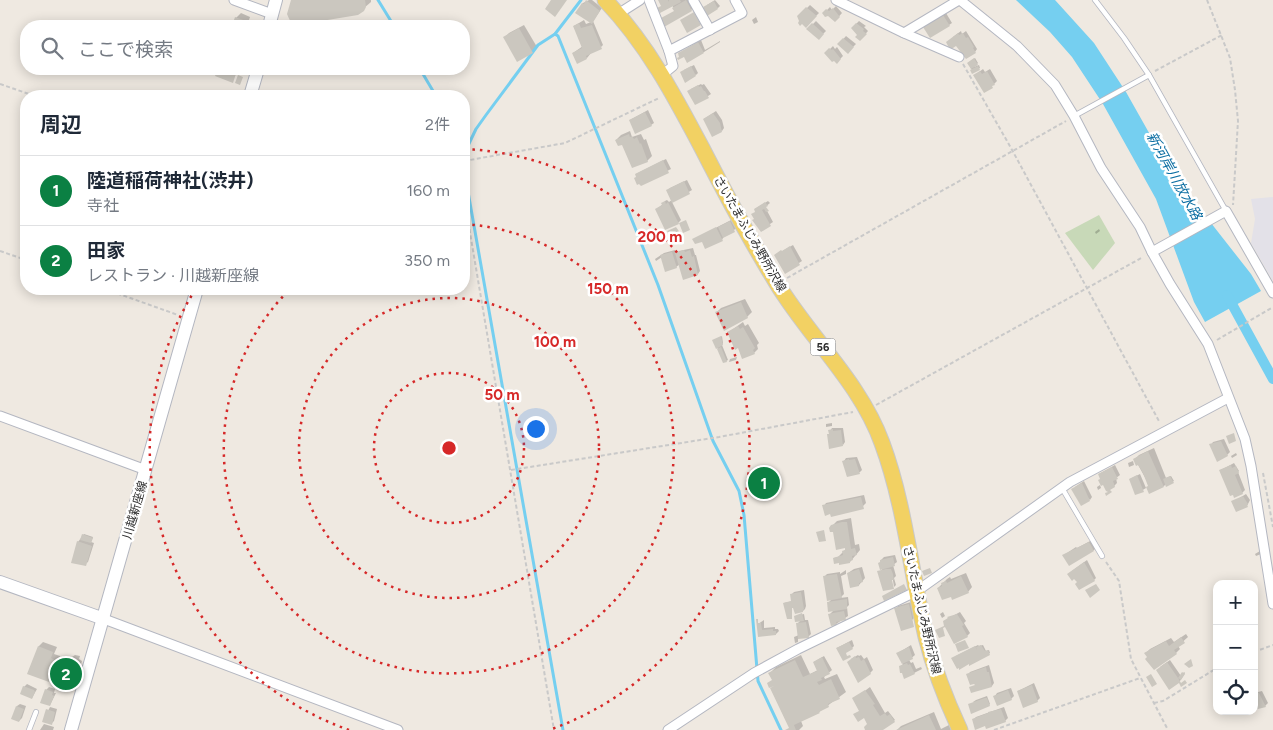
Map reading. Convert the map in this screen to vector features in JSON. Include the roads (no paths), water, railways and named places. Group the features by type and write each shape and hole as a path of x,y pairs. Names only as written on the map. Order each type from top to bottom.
{"main road":[{"path":"271,20 276,0"},
{"name":"さいたまふじみ野所沢線","path":"604,0 642,44 662,75 744,228 777,284 868,410 882,442 891,470 926,636 938,680 960,730"},
{"path":"252,90 256,75"},
{"name":"川越新座線","path":"71,730 195,295"},
{"path":"0,582 104,619"}],"street":[{"path":"234,0 271,20"},
{"path":"618,14 640,0"},
{"path":"649,0 673,66 662,75"},
{"path":"693,0 710,30"},
{"path":"669,52 742,13 735,0"},
{"path":"836,0 959,57"},
{"path":"904,33 960,0 1024,53 1055,85 1076,114 1101,168 1140,227 1152,252 1208,344 1245,439 1273,604"},
{"path":"1152,252 1224,211 1273,293"},
{"path":"668,730 754,673 798,649 917,591 1062,487 1228,398"},
{"path":"0,416 146,470"},
{"path":"104,619 398,730"}],"lane":[{"path":"1095,0 1124,38 1224,211"},
{"path":"1076,114 1147,76"},
{"path":"1062,487 1102,556"},
{"path":"29,730 36,712"}],"water":[{"path":"1016,0 1055,0 1094,43 1126,92 1179,186 1251,274 1261,291 1205,322 1194,302 1156,199 1103,104 1072,57 1050,32"}],"waterway":[{"path":"378,0 390,20"},
{"path":"470,142 476,129 538,45 555,34 581,0"},
{"path":"555,34 558,36 658,285 713,441 739,491 744,515 758,681 781,730"},
{"path":"424,75 432,90"},
{"path":"470,203 563,730"},
{"name":"新河岸川放水路","path":"1227,295 1273,379"}],"place":[{"name":"陸道稲荷神社(渋井)","path":"764,483"},
{"name":"田家","path":"66,674"}]}
